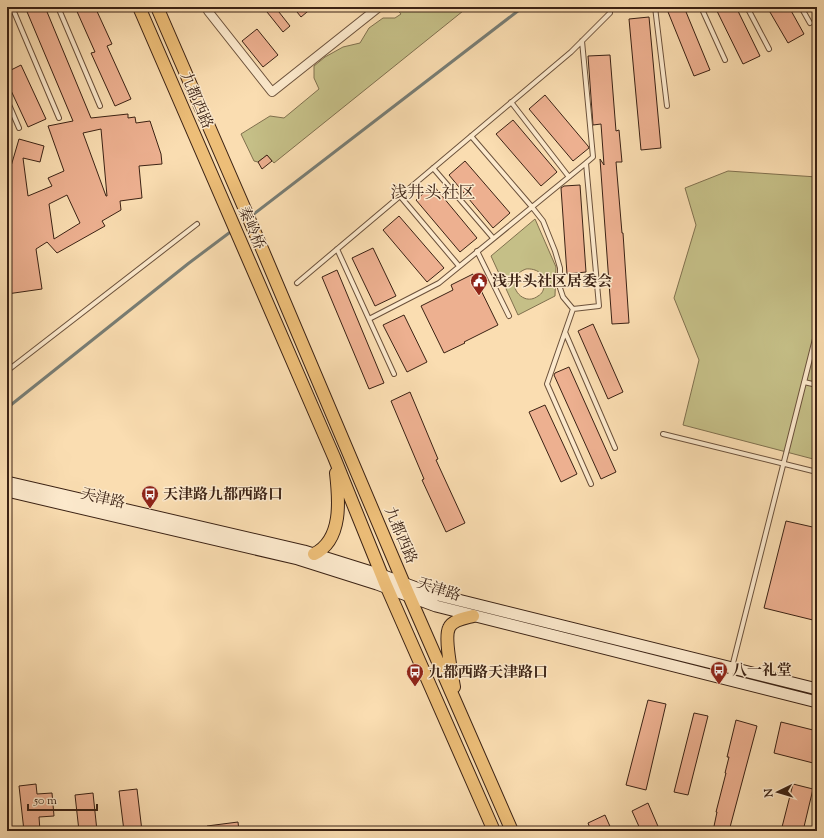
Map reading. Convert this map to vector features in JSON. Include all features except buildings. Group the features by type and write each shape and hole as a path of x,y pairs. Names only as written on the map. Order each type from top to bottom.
{"main road":[{"name":"九都西路","path":"139,7 226,206"},
{"name":"九都西路","path":"158,7 240,197"},
{"name":"秦岭桥","path":"240,197 263,250"},
{"name":"秦岭桥","path":"226,206 334,458"},
{"name":"九都西路","path":"263,250 409,595 512,831"},
{"path":"314,554 319,552 328,542 336,526 339,496 334,458"},
{"path":"334,458 387,587 494,831"},
{"name":"天津路","path":"7,482 304,551 404,582 430,593 817,689"},
{"name":"天津路","path":"7,492 298,559 387,587 436,606 817,702"},
{"path":"457,704 447,640 449,628 456,620 473,616"}],"street":[{"path":"208,11 272,92 379,7"}],"lane":[{"path":"12,7 59,118"},
{"path":"58,7 100,106"},
{"path":"297,282 571,52 610,13 610,7"},
{"path":"655,7 666,106"},
{"path":"701,7 725,60"},
{"path":"747,7 769,49"},
{"path":"801,7 810,23"},
{"path":"369,319 438,282 592,157 582,41"},
{"path":"7,100 19,128"},
{"path":"511,102 569,177"},
{"path":"471,136 532,206 543,221 556,251 560,268 560,288 563,297 573,309"},
{"path":"573,309 599,306 586,163"},
{"path":"433,168 493,238"},
{"path":"400,196 459,266"},
{"path":"7,371 197,224"},
{"path":"337,249 394,374"},
{"path":"477,251 509,316"},
{"path":"573,309 546,384 591,484"},
{"path":"729,680 817,331"},
{"path":"565,332 615,448"},
{"path":"804,382 817,385"},
{"path":"663,434 817,472"}],"shaded area":[{"path":"395,7 468,7 274,163 267,155 258,162 254,161 241,134 270,116 284,118 319,89 314,78 314,66 325,57 343,47 360,43 369,28 383,18 395,18 401,14"},
{"path":"728,171 817,177 817,460 683,425 699,360 674,298 696,225 685,188"},
{"path":"535,219 556,267 555,296 518,315 491,256","holes":["526,269 540,272 544,281 544,289 538,296 532,299 525,299 516,291 514,285 515,279 519,273"]}],"waterway":[{"path":"250,217 523,7"},
{"path":"7,408 189,263 233,230"}],"place":[{"name":"浅井头社区居委会","path":"479,296"},
{"name":"天津路九都西路口","path":"150,509"},
{"name":"八一礼堂","path":"719,685"},
{"name":"九都西路天津路口","path":"415,687"}],"district":[{"name":"浅井头社区","path":"433,192"}]}
